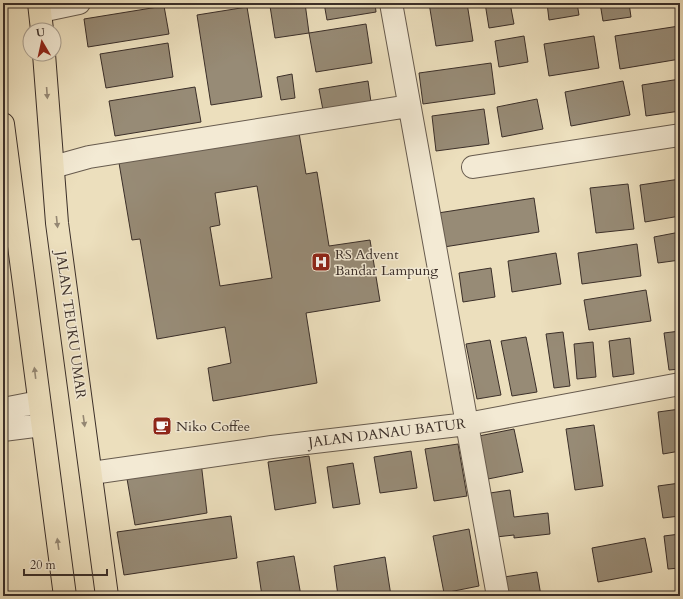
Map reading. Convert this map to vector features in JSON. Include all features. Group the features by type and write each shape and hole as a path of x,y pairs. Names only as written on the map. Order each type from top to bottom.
{"highway":[{"name":"JALAN TEUKU UMAR","path":"45,62 57,223 92,473 107,596"},
{"path":"3,124 65,596"}],"street":[{"path":"41,14 79,3"},
{"path":"391,3 498,596"},
{"path":"53,167 89,157 410,106"},
{"path":"473,167 680,136"},
{"name":"JALAN DANAU BATUR","path":"92,473 272,446 467,424 680,384"},
{"path":"3,409 39,402"},
{"path":"3,430 42,425"}],"building":[{"path":"286,3 305,3 309,33 275,38 270,6"},
{"path":"324,3 375,3 376,12 327,20"},
{"path":"429,3 467,3 473,41 436,46"},
{"path":"485,3 510,3 514,24 489,28"},
{"path":"547,3 577,3 579,15 549,20"},
{"path":"600,3 629,3 631,17 603,21"},
{"path":"164,6 169,34 88,47 84,19"},
{"path":"247,7 262,97 211,105 197,15"},
{"path":"366,24 372,63 316,72 309,33"},
{"path":"679,26 680,59 620,69 615,36"},
{"path":"524,36 528,62 499,67 495,41"},
{"path":"594,36 599,68 549,76 544,44"},
{"path":"168,43 173,77 106,88 100,54"},
{"path":"491,63 495,94 423,104 419,73"},
{"path":"292,74 295,98 281,100 277,77"},
{"path":"680,79 680,111 646,116 642,85"},
{"path":"368,81 371,102 323,110 319,89"},
{"path":"623,81 630,115 571,126 565,92"},
{"path":"195,87 201,122 115,136 109,101"},
{"path":"537,99 543,129 502,137 497,107"},
{"path":"484,109 489,144 436,151 432,116"},
{"name":"RS Advent Bandar Lampung","path":"298,127 306,174 317,172 329,246 370,240 380,301 306,313 317,383 213,401 208,368 231,363 225,327 157,339 140,239 132,240 118,157","holes":["257,186 272,278 220,286 210,227 220,225 215,193"]},
{"path":"680,179 680,216 645,222 640,185"},
{"path":"628,184 634,229 596,233 590,188"},
{"path":"534,198 539,232 444,247 438,213"},
{"path":"680,232 680,260 658,263 654,237"},
{"path":"637,244 641,276 582,284 578,253"},
{"path":"556,253 561,284 512,292 508,261"},
{"path":"491,268 495,297 463,302 459,273"},
{"path":"646,290 651,321 589,330 584,300"},
{"path":"680,331 680,369 669,370 664,333"},
{"path":"563,332 570,386 554,388 546,334"},
{"path":"526,337 537,392 512,396 501,341"},
{"path":"630,338 634,374 613,377 609,341"},
{"path":"490,340 501,395 477,399 466,344"},
{"path":"593,342 596,377 577,379 574,344"},
{"path":"680,409 680,451 663,454 658,412"},
{"path":"594,425 603,486 575,490 566,429"},
{"path":"514,429 523,472 488,479 479,436"},
{"path":"458,444 467,496 434,501 425,449"},
{"path":"411,451 417,488 380,493 374,457"},
{"path":"309,456 316,503 275,510 268,462"},
{"path":"201,462 207,513 135,525 126,473"},
{"path":"353,463 360,504 333,508 327,467"},
{"path":"680,483 680,516 663,518 658,486"},
{"path":"510,490 514,517 548,513 550,534 514,538 514,535 496,537 490,493"},
{"path":"3,501 7,525 3,526"},
{"path":"231,516 237,558 124,575 117,532"},
{"path":"469,529 479,586 444,593 433,536"},
{"path":"680,534 680,568 668,569 664,536"},
{"path":"645,538 652,572 598,582 592,548"},
{"path":"294,556 301,596 262,596 257,562"},
{"path":"385,557 391,596 338,596 334,566"},
{"path":"537,572 541,596 507,596 504,577"},
{"path":"650,592 651,596 623,596"}],"place":[{"name":"RS Advent Bandar Lampung","path":"321,262"},
{"name":"Niko Coffee","path":"162,426"}]}
